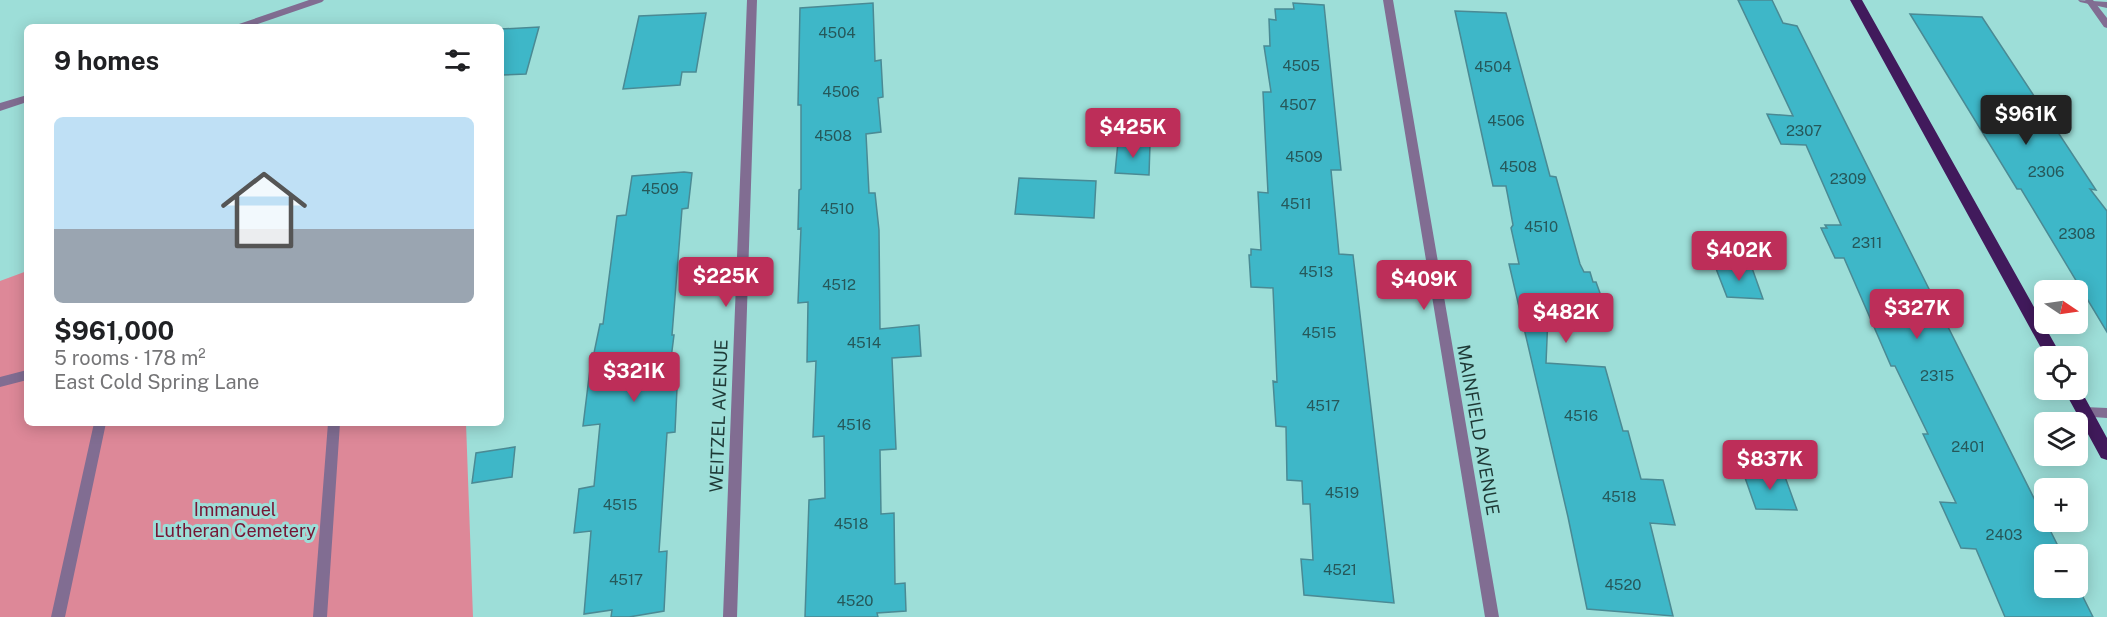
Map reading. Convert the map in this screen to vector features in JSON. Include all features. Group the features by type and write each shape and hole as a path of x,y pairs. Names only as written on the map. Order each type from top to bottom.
{"main road":[{"path":"1856,0 2048,346"},
{"path":"2077,400 2084,412"},
{"path":"2088,419 2107,453"}],"street":[{"path":"248,24 319,0"},
{"name":"WEITZEL AVENUE","path":"730,617 752,0"},
{"name":"MAINFIELD AVENUE","path":"1388,0 1492,617"},
{"path":"2083,0 2107,5"},
{"path":"2089,1 2107,25"},
{"path":"0,108 24,99"},
{"path":"0,382 24,376"},
{"path":"2088,412 2107,413"},
{"path":"58,617 99,426"},
{"path":"320,617 334,426"}],"green space":[{"name":"Immanuel Lutheran Cemetery","path":"24,272 24,426 466,426 473,617 0,617 0,281"}],"building":[{"path":"1738,0 1772,0 1783,23 1797,26 2034,498 2034,532 2051,532 2057,544 2034,544 2034,598 2084,598 2093,617 2005,617 1976,549 1961,548 1940,502 1956,503 1923,434 1928,434 1895,366 1891,366 1844,258 1835,258 1821,228 1827,228 1825,225 1841,225 1806,145 1781,144 1767,114 1793,116"},
{"path":"873,3 875,61 881,60 883,97 878,98 881,132 866,134 869,193 875,193 879,230 880,329 919,325 921,356 892,358 896,449 880,450 881,514 894,513 895,584 905,583 906,611 877,613 878,617 805,617 809,500 825,498 824,436 813,437 816,361 807,362 808,302 798,303 801,228 798,229 799,190 801,189 801,105 798,105 800,8"},
{"path":"1293,3 1324,5 1341,170 1331,170 1339,254 1353,255 1394,603 1304,595 1301,559 1313,560 1310,504 1303,504 1302,481 1287,480 1286,427 1276,426 1273,381 1277,382 1273,288 1251,287 1249,255 1251,255 1251,249 1261,250 1258,192 1268,193 1263,92 1271,92 1264,46 1270,46 1269,19 1276,20 1275,9 1294,9"},
{"path":"1455,11 1506,13 1550,176 1556,177 1580,264 1584,272 1590,272 1593,282 1596,282 1609,318 1548,316 1546,363 1605,367 1623,431 1628,431 1641,479 1663,480 1675,525 1650,523 1673,616 1587,609 1509,264 1519,264 1511,228 1513,225 1506,186 1493,186"},
{"path":"706,13 696,72 682,72 680,85 623,89 639,16"},
{"path":"1910,14 1982,17 2096,190 2090,189 2107,211 2107,332 2088,300 2088,280 2076,280 2021,189 2017,189"},
{"path":"539,27 526,74 504,75 504,29"},
{"path":"1118,142 1150,144 1149,175 1115,173"},
{"path":"692,173 688,208 682,209 672,335 674,335 667,390 677,388 675,432 667,433 659,552 667,551 664,611 629,617 611,617 612,610 584,614 591,531 574,533 579,489 594,486 600,424 583,426 592,353 594,353 600,324 603,324 617,216 626,215 632,176"},
{"path":"1019,178 1096,181 1094,218 1015,214"},
{"path":"1715,266 1752,268 1763,299 1727,297"},
{"path":"515,447 512,477 472,483 476,453"},
{"path":"1743,472 1784,474 1797,510 1756,509"}]}
